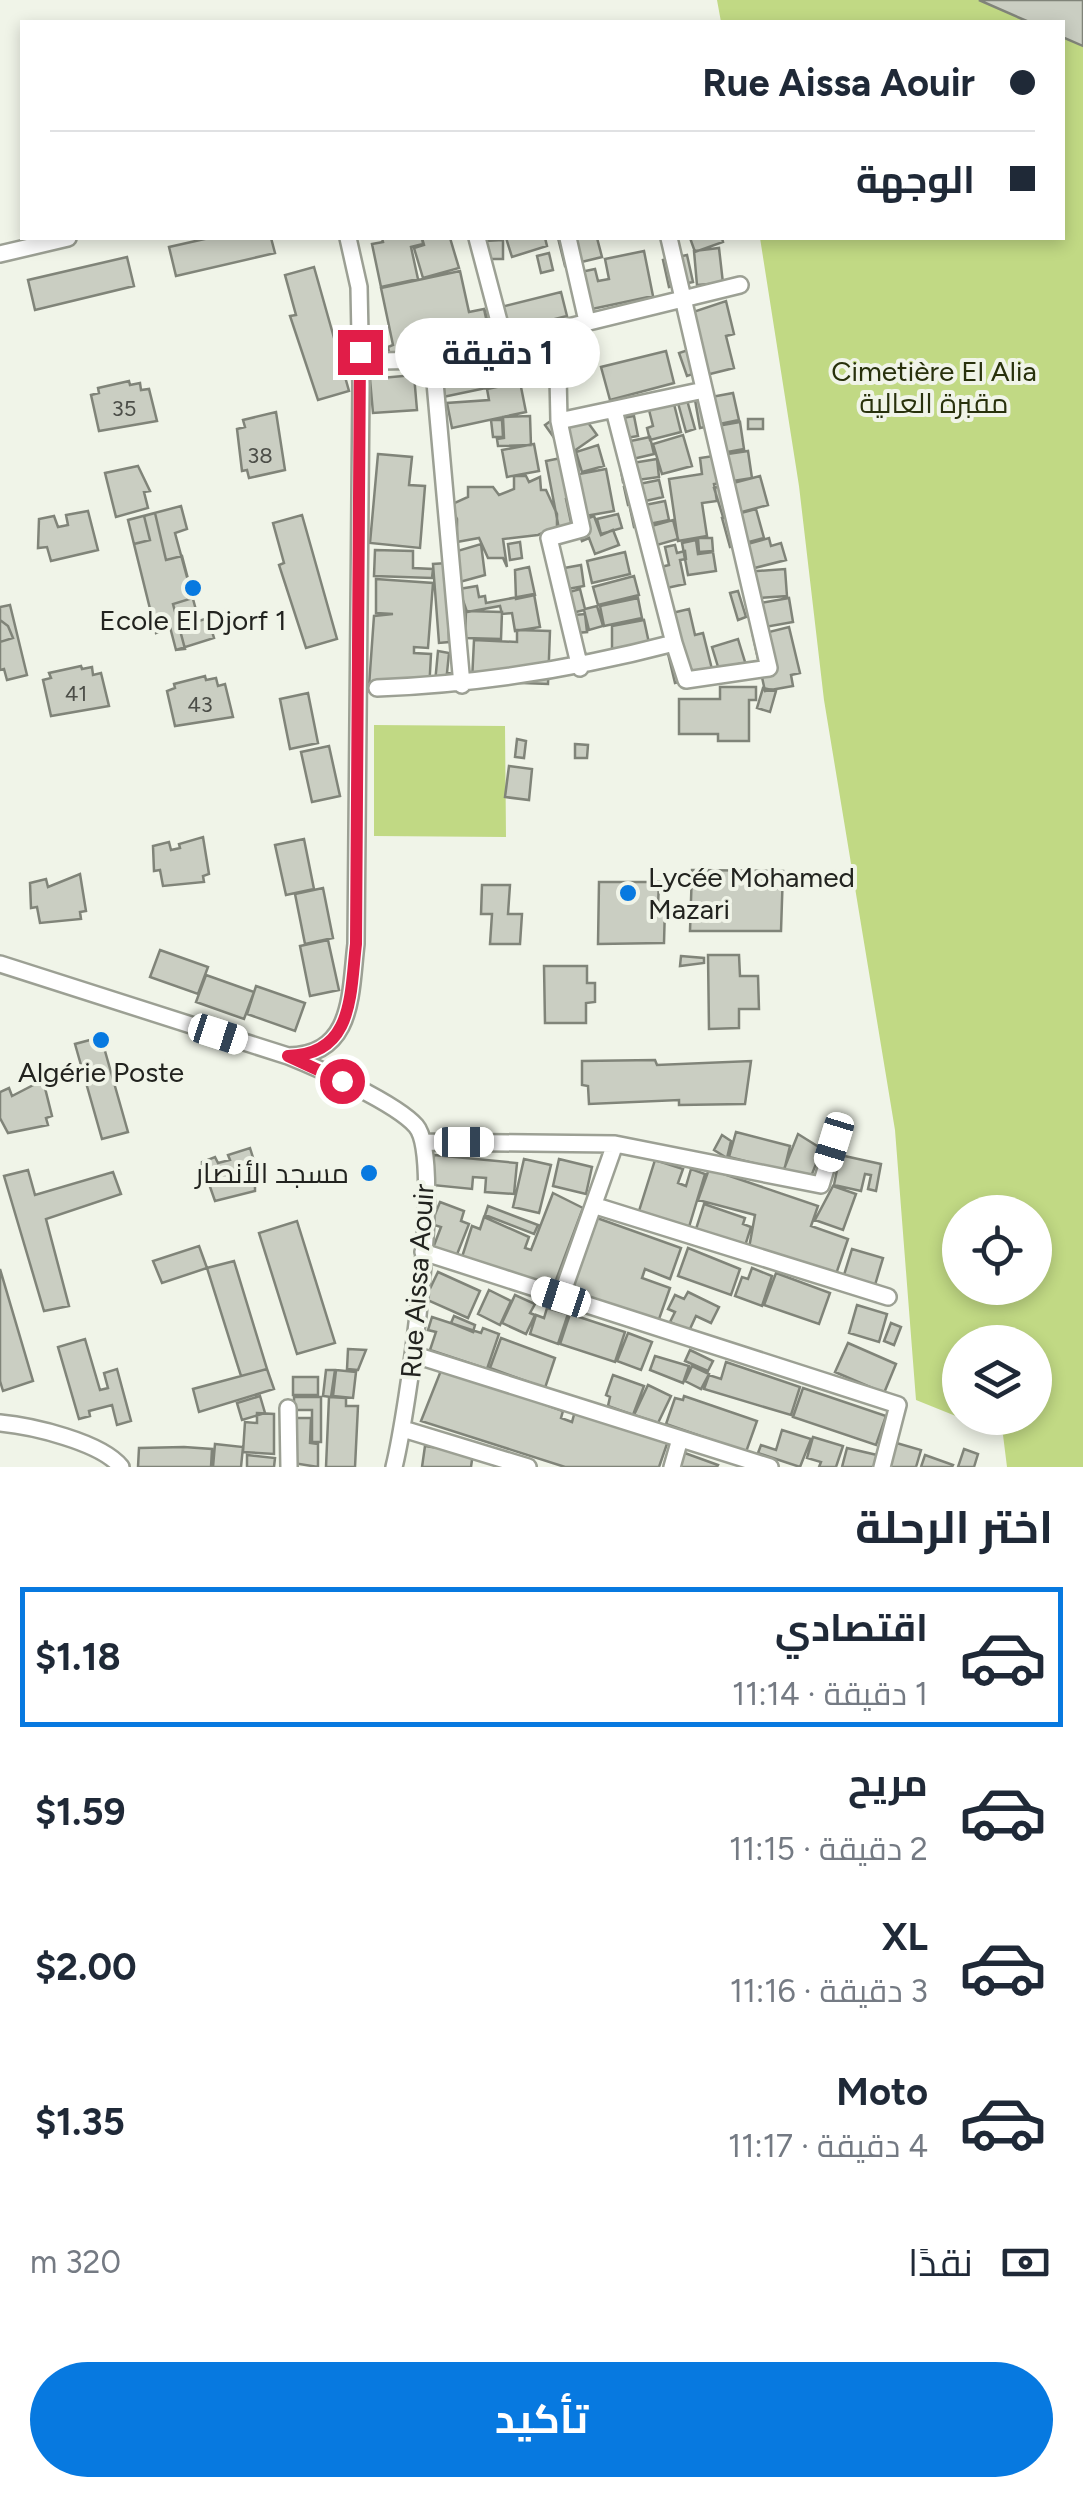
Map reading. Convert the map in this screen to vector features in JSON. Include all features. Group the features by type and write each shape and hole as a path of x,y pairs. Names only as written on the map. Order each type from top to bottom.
{"street":[{"path":"0,254 60,240"},
{"path":"288,1056 309,1056 328,1045 341,1030 356,944 362,472 359,287 348,240"},
{"path":"478,240 505,344"},
{"path":"568,240 587,321"},
{"path":"614,410 686,680 768,667 671,240"},
{"path":"380,361 434,360 740,285"},
{"path":"557,330 559,421 582,529 549,538 580,668"},
{"path":"434,360 462,685"},
{"path":"559,421 704,390"},
{"path":"378,688 462,685 580,668 674,643"},
{"path":"0,964 325,1071 415,1124 426,1142 615,1144 820,1185 834,1142"},
{"name":"Rue Aissa Aouir","path":"394,1467 414,1356 423,1252 426,1142"},
{"path":"561,1297 615,1144"},
{"path":"596,1206 888,1297"},
{"path":"423,1252 898,1406 882,1467"},
{"path":"414,1356 770,1467"},
{"path":"288,1408 289,1467"},
{"path":"0,1423 63,1436 115,1459 122,1467"},
{"path":"403,1429 528,1467"},
{"path":"672,1467 680,1438"}],"green space":[{"path":"717,0 981,0 1026,20 721,20"},
{"name":"Cimetière El Alia مقبرة العالية","path":"1065,38 1083,46 1083,1467 1007,1467 1003,1435 1052,1435 1052,1325 942,1325 942,1411 916,1400 895,1130 824,700 799,486 760,240 1065,240"},
{"path":"374,725 505,726 506,837 374,836"}],"building":[{"path":"979,0 1083,0 1083,46 1065,38 1065,20 1024,20"},
{"path":"200,240 272,240 275,253 176,276 169,247"},
{"path":"422,240 423,244 411,247 418,279 381,287 372,244"},
{"path":"423,240 451,240 459,268 423,278 414,248 424,245"},
{"path":"503,240 503,259 485,259 485,241"},
{"path":"507,240 546,240 547,246 512,257"},
{"path":"558,240 598,240 602,257 565,266"},
{"path":"691,240 722,240 723,242 695,252"},
{"path":"719,248 723,283 697,285 694,251"},
{"path":"644,251 653,296 578,312 571,274 595,269 598,281 609,279 605,259"},
{"path":"549,253 553,270 541,273 537,256"},
{"path":"687,255 693,282 669,287 663,260"},
{"path":"127,257 134,286 35,310 28,280"},
{"path":"314,267 349,391 318,400 290,316 296,315 285,275"},
{"path":"460,271 469,312 484,309 490,336 390,357 388,347 393,345 381,288"},
{"path":"561,292 567,316 491,335 485,311"},
{"path":"726,301 734,334 726,336 734,368 702,376 687,314"},
{"path":"526,342 534,378 443,397 437,368 446,366 444,359"},
{"path":"543,349 562,352 558,376 539,372"},
{"path":"691,349 699,372 687,376 679,353"},
{"path":"666,351 674,383 610,400 601,367"},
{"path":"414,375 417,410 373,413 370,379"},
{"path":"129,381 130,385 140,383 141,390 149,389 157,421 99,431 91,395 99,393 98,388"},
{"path":"520,382 526,412 452,428 447,403 489,400 487,389"},
{"path":"733,393 739,420 700,428 695,400"},
{"path":"687,400 695,429 686,432 678,403"},
{"path":"674,404 681,432 650,440 647,428 653,426 649,410"},
{"path":"276,412 285,470 249,478 247,470 242,471 237,429 245,427 243,420"},
{"path":"563,412 572,426 584,417 597,435 567,456 545,425"},
{"path":"530,416 531,445 498,446 497,439 504,438 503,417"},
{"path":"634,416 638,436 614,440 610,420"},
{"path":"748,419 763,419 763,429 748,429"},
{"path":"491,420 502,420 503,437 493,437"},
{"path":"740,422 744,449 722,453 717,426"},
{"path":"683,435 692,466 662,474 653,444"},
{"path":"650,437 654,454 620,462 616,444"},
{"path":"534,444 539,471 507,477 502,450"},
{"path":"598,445 604,466 582,472 576,452"},
{"path":"748,451 752,478 714,484 717,501 702,503 707,536 678,541 669,479 702,474 700,458"},
{"path":"378,454 412,457 409,485 425,486 420,548 370,543"},
{"path":"576,455 579,474 606,469 614,511 574,518 570,498 566,499 572,527 559,529 546,461"},
{"path":"657,459 659,477 623,482 620,465"},
{"path":"138,466 150,491 144,492 148,508 116,517 105,473"},
{"path":"514,476 526,476 529,482 540,477 541,490 546,490 557,514 557,527 538,535 503,539 507,567 503,558 488,558 479,538 457,542 457,519 450,505 468,497 468,487 493,487 499,495 514,489"},
{"path":"760,476 768,505 723,517 714,488"},
{"path":"659,480 663,497 628,505 624,487"},
{"path":"665,501 669,520 634,527 630,508"},
{"path":"181,506 187,529 175,533 199,621 208,618 214,638 176,650 170,627 156,633 128,520"},
{"path":"756,509 764,538 730,547 722,518"},
{"path":"88,511 98,550 51,561 47,547 38,548 39,519 54,516 58,527 68,525 66,515"},
{"path":"155,513 166,560 182,556 193,598 173,604 185,649 176,650 170,627 156,633 134,544 150,540 144,516"},
{"path":"618,514 622,528 601,534 597,519"},
{"path":"302,515 337,639 306,648 279,565 284,563 273,523"},
{"path":"594,516 601,535 613,530 619,545 595,554 589,538 582,541 575,523"},
{"path":"673,520 678,539 643,549 637,530"},
{"path":"698,538 712,538 713,551 699,552"},
{"path":"769,538 771,546 781,543 786,560 739,572 733,548"},
{"path":"696,540 698,554 713,552 716,571 688,575 682,543"},
{"path":"520,542 522,558 510,560 508,544"},
{"path":"481,544 485,575 456,583 447,554"},
{"path":"675,545 677,553 685,551 686,559 680,560 685,584 653,591 648,570 669,565 665,547"},
{"path":"375,550 413,551 413,568 433,569 432,578 374,576"},
{"path":"625,552 630,574 592,583 587,561"},
{"path":"447,563 449,642 439,643 433,564"},
{"path":"581,565 584,586 557,591 553,570"},
{"path":"529,567 535,595 516,599 515,570"},
{"path":"785,569 787,596 746,599 744,572"},
{"path":"634,576 639,595 598,605 593,587"},
{"path":"376,579 433,583 428,648 414,647 414,653 431,654 429,691 369,686 374,616 393,614 376,613"},
{"path":"477,586 479,597 485,596 486,603 534,594 540,627 515,631 512,613 502,614 500,606 467,612 459,589"},
{"path":"580,589 585,609 597,606 603,626 589,630 584,610 564,615 559,595"},
{"path":"738,591 746,617 738,620 730,593"},
{"path":"638,598 642,618 604,626 600,606"},
{"path":"789,598 793,622 753,629 749,605"},
{"path":"10,605 27,675 7,680 4,669 0,670 0,607"},
{"path":"689,609 695,635 703,633 713,673 675,683 659,616"},
{"path":"466,611 502,612 501,639 465,638"},
{"path":"585,614 587,632 565,634 563,616"},
{"path":"0,620 8,626 13,638 0,642"},
{"path":"644,620 649,643 612,649 612,626"},
{"path":"789,627 800,673 791,675 793,686 765,691 753,636"},
{"path":"517,630 550,631 548,684 472,681 474,640 517,642"},
{"path":"738,639 745,662 719,670 712,647"},
{"path":"438,651 449,653 447,673 456,674 435,683"},
{"path":"92,667 93,675 101,673 109,706 51,716 43,680 51,678 49,673"},
{"path":"205,676 206,680 216,678 218,686 225,684 233,717 175,726 167,691 175,688 174,684"},
{"path":"720,687 756,687 756,700 749,700 749,741 718,741 718,734 679,734 679,699 720,699"},
{"path":"763,688 776,691 770,712 757,708"},
{"path":"308,693 318,743 290,749 280,699"},
{"path":"517,739 526,741 524,758 515,757"},
{"path":"575,744 588,745 587,758 575,758"},
{"path":"329,746 340,796 312,802 301,752"},
{"path":"509,766 532,769 529,800 505,797"},
{"path":"203,837 209,874 203,876 204,882 163,886 160,870 154,871 153,846 169,842 171,850"},
{"path":"304,839 314,889 286,895 275,845"},
{"path":"692,870 783,871 781,931 690,931"},
{"path":"80,874 86,911 80,912 81,919 40,923 37,907 31,908 30,883 46,879 48,887"},
{"path":"599,882 659,882 658,906 665,906 664,943 598,944"},
{"path":"482,885 510,885 508,914 522,914 520,944 490,944 492,914 481,914"},
{"path":"323,888 333,938 305,944 295,894"},
{"path":"328,940 339,990 310,996 300,946"},
{"path":"160,950 208,967 198,994 150,977"},
{"path":"708,955 739,955 740,976 758,976 759,1009 739,1009 739,1028 709,1029"},
{"path":"681,956 704,958 704,963 680,966"},
{"path":"544,966 587,966 587,983 595,983 595,1002 586,1003 586,1023 545,1023"},
{"path":"206,975 254,992 244,1019 196,1002"},
{"path":"256,986 305,1003 295,1031 247,1014"},
{"path":"101,1037 128,1132 102,1139 75,1044"},
{"path":"655,1060 657,1065 751,1061 745,1104 679,1105 679,1100 589,1104 588,1086 582,1085 582,1061"},
{"path":"43,1080 52,1116 46,1118 48,1125 8,1133 0,1118 0,1092 9,1088 12,1096"},
{"path":"736,1132 790,1146 784,1171 729,1157"},
{"path":"798,1134 822,1149 810,1179 784,1169"},
{"path":"722,1135 731,1141 727,1158 714,1150"},
{"path":"250,1148 261,1183 255,1185 255,1191 215,1201 209,1184 202,1185 202,1162 215,1157 218,1163 230,1160 228,1155"},
{"path":"434,1155 517,1163 514,1194 485,1192 486,1178 473,1177 472,1189 432,1185"},
{"path":"840,1155 881,1164 876,1191 868,1189 871,1175 865,1174 861,1191 834,1185"},
{"path":"524,1159 551,1165 539,1213 513,1207"},
{"path":"559,1159 592,1167 586,1194 553,1186"},
{"path":"655,1160 683,1169 678,1183 686,1186 691,1169 705,1174 689,1227 639,1211"},
{"path":"709,1169 818,1206 811,1226 848,1239 835,1277 749,1248 755,1215 698,1200"},
{"path":"28,1170 35,1195 113,1172 121,1194 46,1219 69,1306 44,1311 4,1176"},
{"path":"833,1186 856,1194 843,1230 815,1220"},
{"path":"553,1193 583,1208 553,1288 462,1257 472,1226 480,1229 484,1217 529,1237 525,1248 531,1250"},
{"path":"440,1202 464,1211 461,1221 469,1224 456,1257 433,1248 441,1227 431,1224"},
{"path":"704,1204 745,1218 743,1224 751,1227 745,1246 696,1229"},
{"path":"488,1206 538,1225 534,1234 485,1215"},
{"path":"597,1218 681,1248 670,1279 645,1269 642,1278 670,1288 658,1322 571,1291"},
{"path":"297,1221 335,1343 297,1354 259,1233"},
{"path":"199,1246 207,1268 162,1283 153,1261"},
{"path":"688,1248 740,1269 731,1295 678,1276"},
{"path":"852,1249 883,1258 875,1285 844,1275"},
{"path":"234,1261 267,1369 241,1376 207,1268"},
{"path":"752,1268 772,1276 762,1306 735,1296 742,1277 748,1279"},
{"path":"0,1269 33,1381 3,1391 0,1381"},
{"path":"438,1272 480,1291 468,1318 425,1299"},
{"path":"776,1273 830,1293 819,1324 764,1305"},
{"path":"489,1290 511,1301 500,1325 478,1314"},
{"path":"688,1292 719,1307 711,1323 696,1316 689,1331 670,1322 675,1312 668,1309 675,1295 684,1299"},
{"path":"515,1295 535,1304 530,1313 535,1315 526,1334 502,1323"},
{"path":"857,1305 887,1314 879,1342 849,1333"},
{"path":"547,1308 568,1314 558,1344 530,1334 536,1315 544,1318"},
{"path":"570,1314 625,1332 615,1362 560,1344"},
{"path":"454,1316 475,1325 473,1332 451,1323"},
{"path":"432,1317 481,1333 483,1328 499,1334 487,1369 430,1350 436,1332 428,1330"},
{"path":"891,1323 901,1327 894,1345 884,1341"},
{"path":"628,1333 652,1342 641,1370 617,1361"},
{"path":"501,1338 555,1358 545,1388 490,1368"},
{"path":"85,1339 100,1390 108,1388 104,1373 117,1369 131,1421 117,1425 112,1405 89,1411 90,1416 79,1419 58,1347"},
{"path":"848,1343 896,1364 884,1393 835,1372"},
{"path":"348,1349 366,1350 358,1370 347,1369"},
{"path":"690,1350 713,1361 708,1371 685,1361"},
{"path":"655,1356 689,1366 683,1383 650,1370"},
{"path":"726,1362 800,1387 791,1415 704,1389 709,1375 721,1379"},
{"path":"692,1366 709,1374 701,1389 685,1381"},
{"path":"442,1368 563,1411 561,1418 572,1422 575,1411 668,1441 659,1467 565,1467 421,1421"},
{"path":"267,1369 274,1389 199,1412 193,1389"},
{"path":"326,1370 335,1370 331,1397 323,1396"},
{"path":"336,1370 356,1372 353,1398 333,1396"},
{"path":"613,1375 644,1386 633,1415 608,1406 610,1397 606,1395"},
{"path":"293,1377 318,1377 318,1395 293,1395"},
{"path":"648,1385 671,1396 658,1423 634,1415"},
{"path":"803,1388 886,1416 876,1445 793,1417"},
{"path":"260,1396 265,1413 242,1420 237,1403"},
{"path":"684,1396 757,1421 746,1452 666,1424 675,1398 683,1400"},
{"path":"294,1397 321,1397 321,1442 312,1442 312,1410 294,1410"},
{"path":"329,1397 346,1398 346,1406 358,1406 355,1467 326,1467"},
{"path":"257,1413 274,1414 274,1454 243,1452 245,1422 257,1423"},
{"path":"294,1418 311,1418 310,1443 318,1444 318,1467 293,1463"},
{"path":"782,1430 811,1439 800,1467 758,1453 761,1445 776,1450"},
{"path":"813,1437 843,1446 836,1467 819,1467 821,1462 807,1458"},
{"path":"893,1442 921,1450 916,1467 886,1467"},
{"path":"215,1444 243,1447 241,1467 213,1467"},
{"path":"425,1446 473,1453 471,1467 422,1467"},
{"path":"139,1448 212,1449 211,1467 138,1467"},
{"path":"847,1448 877,1455 874,1467 842,1467"},
{"path":"964,1449 978,1454 974,1467 958,1467"},
{"path":"682,1452 718,1465 676,1467"},
{"path":"247,1455 275,1458 274,1467 247,1467"},
{"path":"925,1455 953,1465 921,1467"}],"place":[{"name":"Ecole El Djorf 1","path":"193,588"},
{"name":"Lycée Mohamed Mazari","path":"628,893"},
{"name":"Algérie Poste","path":"101,1040"},
{"name":"مسجد الأنصار","path":"369,1173"}],"route":[{"path":"342,1081 288,1056 309,1056 328,1045 341,1030 356,944 360,352"}]}
